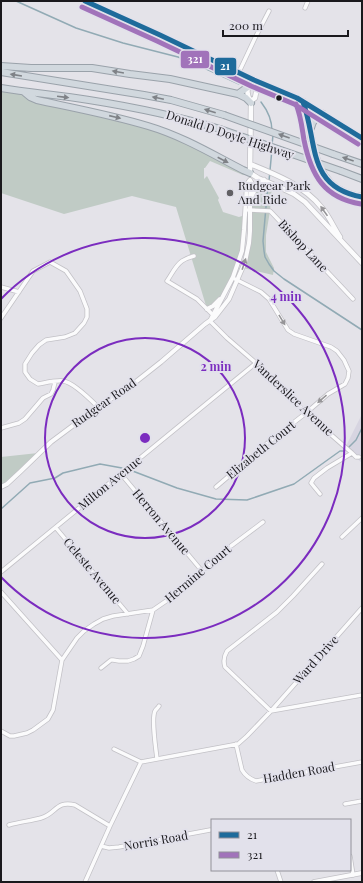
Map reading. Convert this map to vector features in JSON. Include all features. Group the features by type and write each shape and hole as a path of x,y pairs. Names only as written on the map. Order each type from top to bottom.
{"highway":[{"path":"1,66 31,68 92,68 170,79 238,94 251,102"},
{"name":"Donald D Doyle Highway","path":"1,72 144,95 184,104 224,116 362,164"},
{"path":"238,94 249,86"},
{"name":"Donald D Doyle Highway","path":"1,88 88,100 169,114 220,129 362,179"},
{"path":"24,92 37,100 129,120 156,128 176,136 250,173"},
{"path":"303,102 307,113 314,152 317,163 322,172 328,181 335,187 343,192 362,197"},
{"path":"310,131 314,119 323,114"}],"main road":[{"path":"86,1 254,80 293,96 362,138"},
{"path":"249,86 254,80"},
{"name":"Rudgear Road","path":"251,102 255,98 257,87 254,80"},
{"name":"Rudgear Road","path":"249,86 247,94 251,102 250,173"},
{"path":"250,164 278,176 302,189 322,208 344,244"},
{"path":"250,173 294,194 305,202 362,263"},
{"path":"248,198 256,187 264,180"}],"street":[{"path":"305,8 308,1"},
{"path":"239,72 269,12"},
{"name":"Rudgear Road","path":"210,321 212,314 233,277 242,252 245,210 252,184 250,180 250,173"},
{"name":"Rudgear Road","path":"1,487 7,484 51,442 98,407 128,388 215,317 230,299 243,268 249,243 250,210 248,198"},
{"name":"Bishop Lane","path":"245,210 270,211 352,300"},
{"path":"194,256 182,261 175,268 168,281 197,299 212,314"},
{"path":"1,318 33,271 50,262 66,271 80,291 87,309 87,317 75,333 43,342 32,353 25,364 25,372 30,379 38,384 64,381 92,400 98,407"},
{"path":"233,277 237,281"},
{"name":"Elizabeth Court","path":"216,487 328,394 345,384 349,371 344,360 337,351 331,347 294,334 288,330 269,299 261,292 237,281"},
{"path":"1,287 19,292"},
{"path":"207,309 213,306 223,296"},
{"name":"Vanderslice Avenue","path":"210,321 306,413 352,454 359,457"},
{"name":"Milton Avenue","path":"1,572 256,364"},
{"path":"1,428 19,423 25,419 43,398 51,394 55,382"},
{"path":"320,494 311,483 314,478 327,468 352,454"},
{"name":"Herron Avenue","path":"121,474 202,571"},
{"path":"342,537 362,518"},
{"name":"Hermine Court","path":"62,660 77,638 89,628 103,619 113,616 154,610 231,546 263,522"},
{"name":"Celeste Avenue","path":"56,528 128,614"},
{"path":"322,564 277,612 227,651 224,660 225,667 270,711 362,695"},
{"path":"1,592 62,660 53,710 48,719 28,733 10,736 1,732"},
{"name":"Ward Drive","path":"236,744 243,740 270,711 362,608"},
{"path":"101,668 113,660 128,661 138,656 143,646 154,610"},
{"path":"157,759 154,719 155,711 159,706"},
{"path":"114,749 141,762 236,744"},
{"name":"Hadden Road","path":"236,744 242,770 256,781 362,762"},
{"path":"85,882 141,762"},
{"path":"345,804 362,801"},
{"path":"9,824 41,818 50,814 60,805 69,803 110,826"},
{"name":"Norris Road","path":"101,846 109,848 119,847 210,830"},
{"path":"351,862 353,875"},
{"path":"277,871 281,882"},
{"path":"314,882 362,873"}],"shaded area":[{"path":"1,88 24,92 30,97 149,126 250,173 243,175 210,161 204,168 204,179 207,176 219,198 218,200 223,212 239,217 245,215 242,252 223,296 207,309 176,207 132,196 64,214 1,193"},
{"path":"264,180 272,184 266,235 266,252 274,268 273,275 243,268 249,243 252,194"},
{"path":"362,414 362,463 345,448"},
{"path":"38,453 1,487 1,457"}],"waterway":[{"path":"16,1 76,28 123,43 178,57 239,84"},
{"path":"261,102 269,115 272,131"},
{"path":"272,145 273,135"},
{"path":"269,181 272,149"},
{"path":"268,184 263,241 265,257 269,264 274,271 284,279 362,330"},
{"path":"349,447 356,440 362,428"},
{"path":"130,470 177,488 216,499 247,500 294,484 340,451 344,451"},
{"path":"1,509 30,483 55,478 63,473 100,464 122,468"}],"transit line":[{"name":"21","path":"85,1 254,80 297,98 362,138"},
{"name":"321","path":"82,7 251,86 294,104 358,144"},
{"name":"21","path":"303,102 308,117 313,147 317,161 323,173 331,184 344,192 362,197"},
{"name":"321","path":"296,104 307,153 315,174 321,183 337,196 348,201 361,204"}],"place":[{"name":"Rudgear Park And Ride","path":"230,193"}]}
